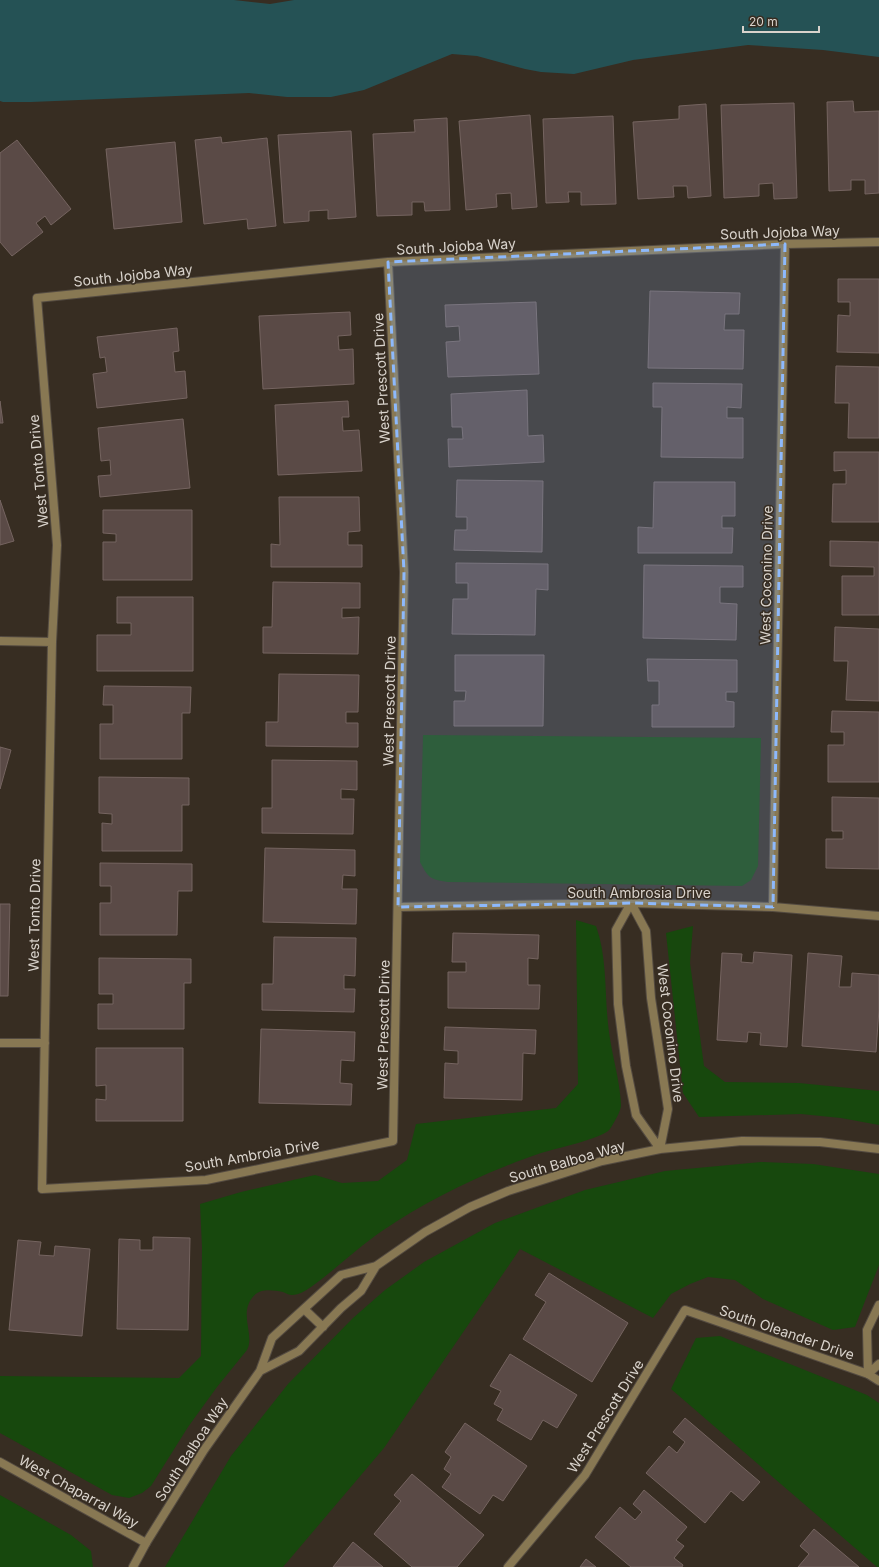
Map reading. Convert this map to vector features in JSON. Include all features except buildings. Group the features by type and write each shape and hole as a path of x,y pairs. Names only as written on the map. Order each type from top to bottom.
{"street":[{"name":"South Jojoba Way","path":"36,298 388,262 785,244 879,242"},
{"name":"West Coconino Drive","path":"773,907 785,244"},
{"name":"West Prescott Drive","path":"388,262 404,572 393,1141"},
{"name":"West Tonto Drive","path":"36,298 57,544 52,642 42,1189"},
{"path":"0,641 52,642"},
{"name":"West Coconino Drive","path":"631,903 646,931 651,998 668,1109 660,1149"},
{"name":"South Ambrosia Drive","path":"398,907 631,903 773,907 879,916"},
{"path":"631,903 616,930 619,1011 626,1066 636,1116 660,1149"},
{"path":"0,1043 45,1043"},
{"name":"South Ambroia Drive","path":"42,1189 206,1180 393,1141"},
{"name":"South Balboa Way","path":"133,1567 146,1543 204,1450 260,1372 272,1338 341,1275 376,1266 425,1232 470,1207 508,1191 602,1161 660,1149 709,1144 780,1141 820,1142 879,1149"},
{"name":"South Balboa Way","path":"260,1372 298,1351 361,1291 376,1266"},
{"path":"868,1374 867,1330 879,1304"},
{"path":"304,1309 323,1326"},
{"name":"West Prescott Drive","path":"508,1567 585,1475 685,1310"},
{"name":"South Oleander Drive","path":"685,1310 868,1374 879,1381"},
{"path":"868,1374 879,1364"},
{"name":"West Chaparral Way","path":"0,1462 146,1543"}],"highlighted area":[{"path":"785,244 773,907 631,903 398,907 404,572 388,262"}],"green space":[{"path":"423,735 761,738 758,866 751,880 742,886 448,882 434,879 428,875 420,862"},
{"path":"576,920 596,926 602,951 607,1018 621,1105 619,1114 610,1129 599,1136 510,1164 442,1195 411,1212 382,1231 311,1287 302,1292 292,1295 283,1292 266,1290 255,1295 248,1304 247,1318 249,1344 247,1350 217,1387 188,1427 151,1486 142,1493 129,1498 112,1495 0,1433 0,1376 179,1378 201,1356 202,1247 200,1204 241,1192 315,1175 342,1183 378,1181 407,1160 416,1124 556,1108 578,1084"},
{"path":"693,926 690,963 704,1066 725,1082 799,1083 879,1091 879,1125 841,1118 801,1114 699,1117 683,1093 666,933"},
{"path":"761,1162 813,1164 879,1174 879,1265 855,1327 833,1330 763,1299 735,1280 708,1277 671,1294 653,1318 520,1249 384,1448 283,1567 165,1567 231,1456 288,1384 353,1318 385,1290 424,1262 495,1223 585,1190 665,1171"},
{"path":"720,1336 867,1395 879,1403 879,1567 877,1567 671,1389 696,1338"},
{"path":"0,1495 71,1535 91,1551 93,1567 0,1567"}],"water":[{"path":"0,0 234,0 270,4 294,0 879,0 879,57 823,50 748,45 633,60 574,74 541,72 477,56 452,54 364,90 331,97 287,97 249,93 3,102 0,101"}]}
